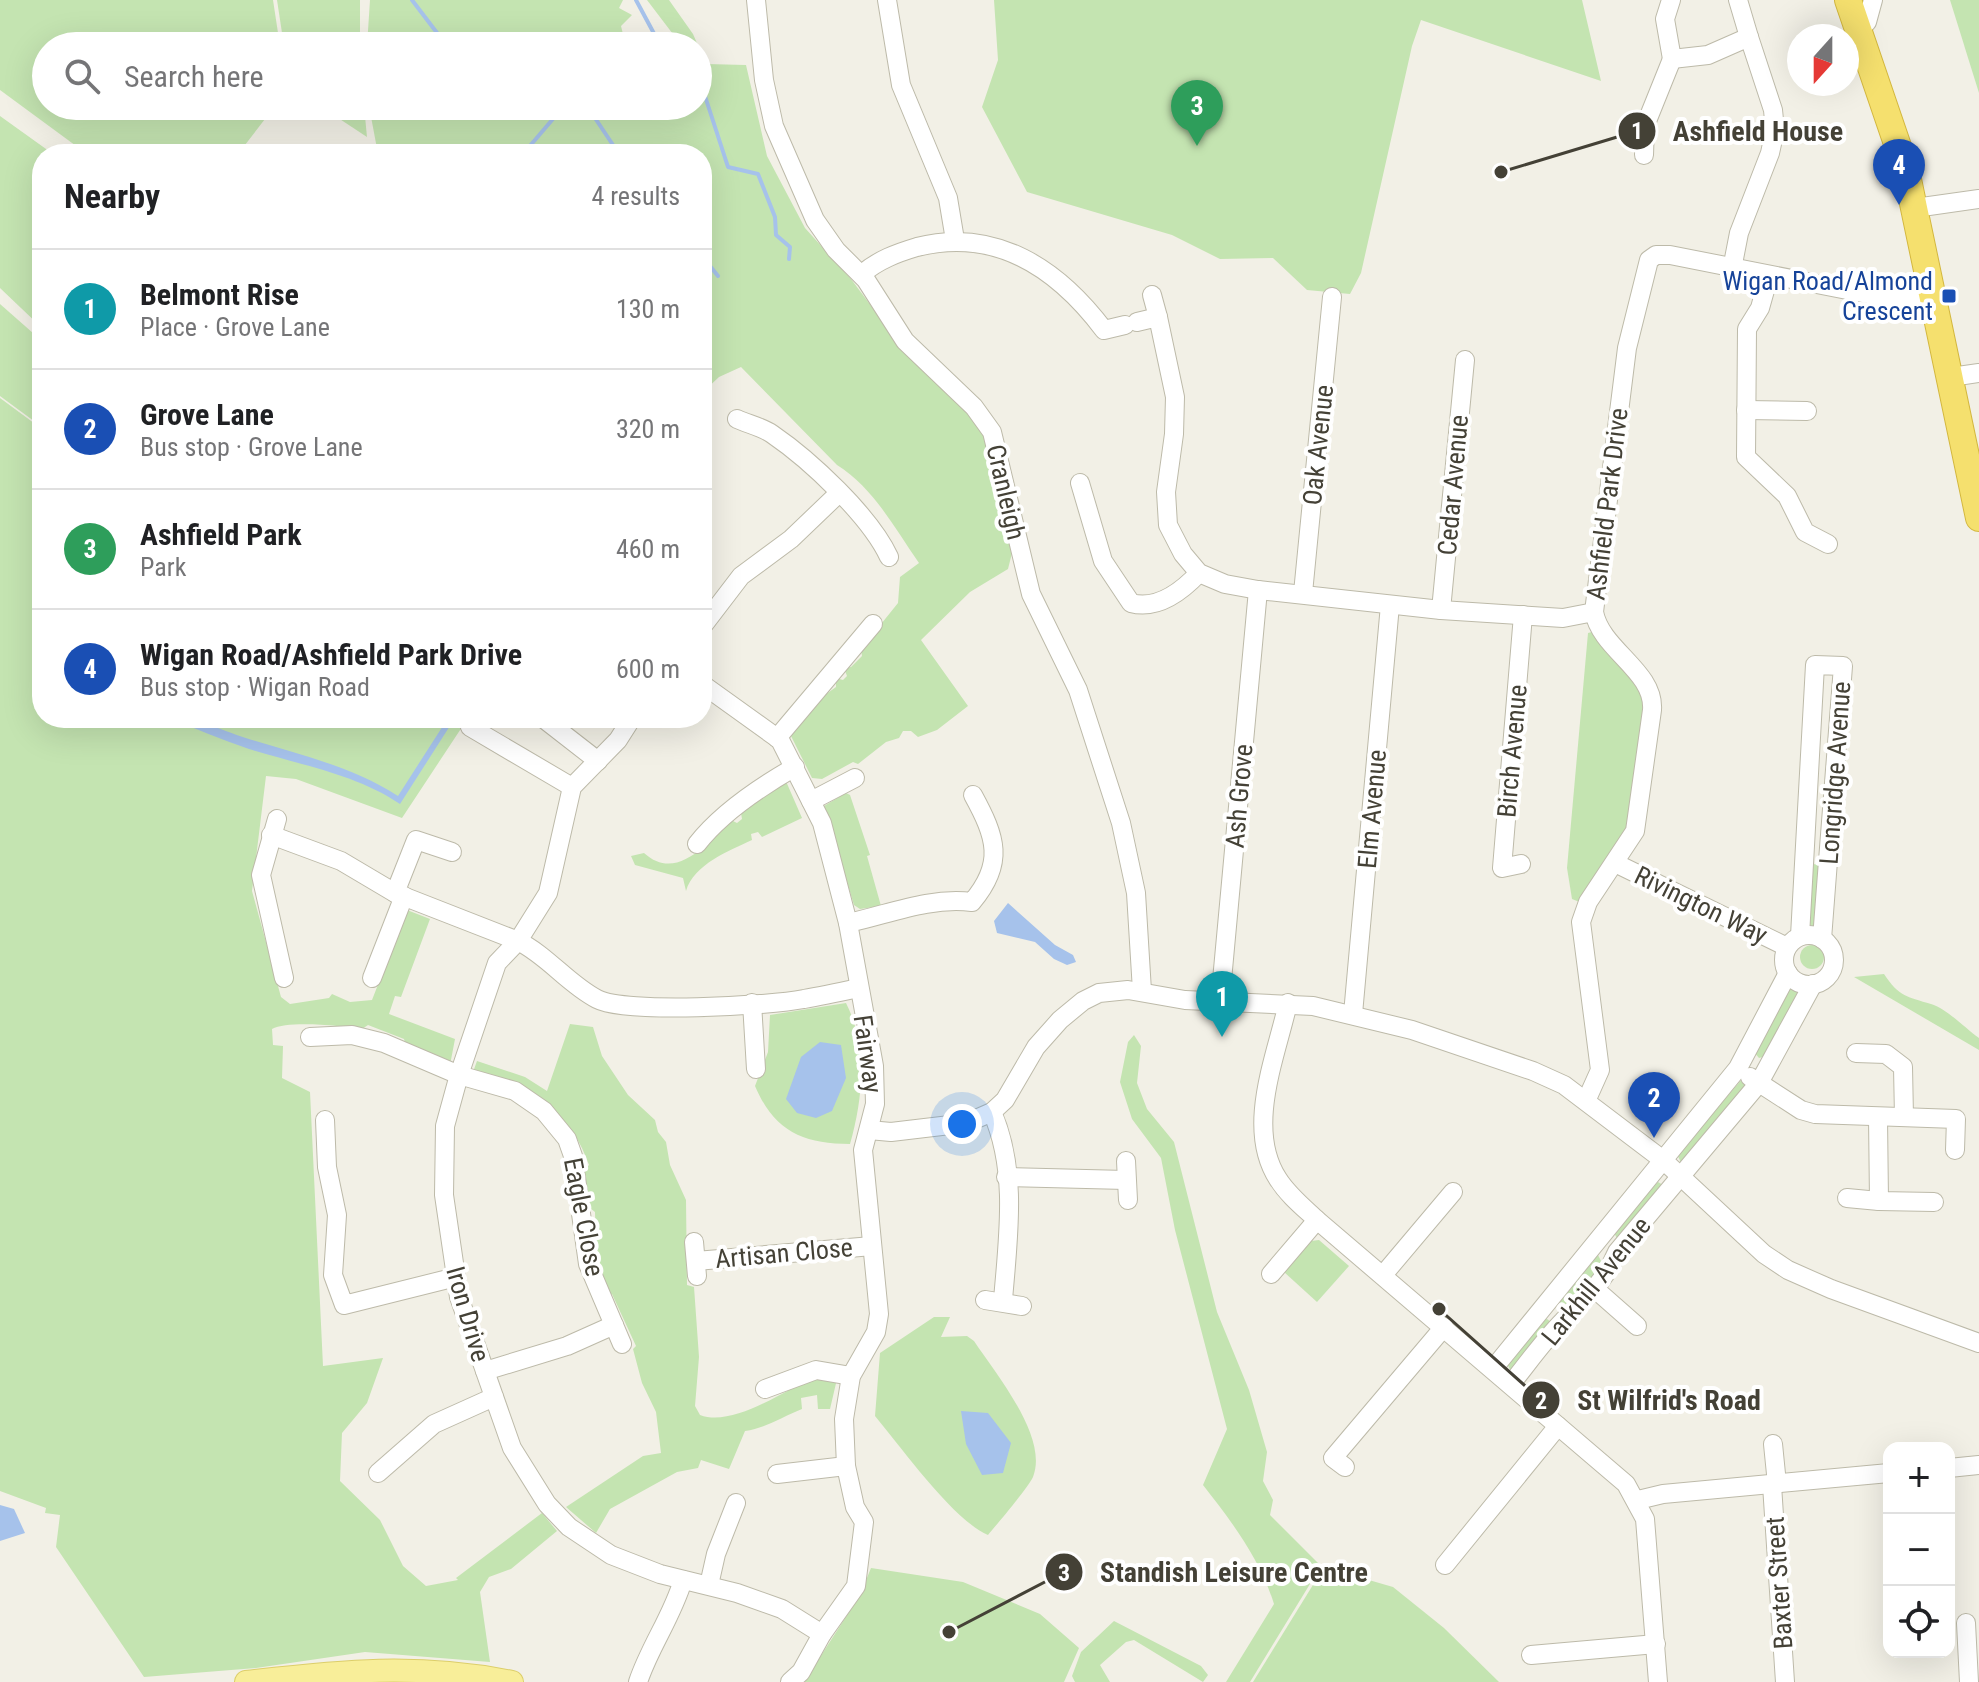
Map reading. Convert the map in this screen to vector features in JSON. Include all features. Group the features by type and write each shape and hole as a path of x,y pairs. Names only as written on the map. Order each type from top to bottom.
{"highway":[{"path":"1848,0 1857,24"},
{"path":"1859,30 1892,124 1915,208 1979,518"}],"main road":[{"path":"246,1682 358,1669 512,1682"}],"street":[{"name":"Cranleigh","path":"756,0 764,80 780,144 823,234 862,274 905,341 974,407 992,432 1031,594 1078,690 1121,823 1136,893 1142,991"},
{"path":"887,0 901,85 948,198 955,240"},
{"path":"1644,155 1645,126 1672,59 1665,19 1671,0"},
{"path":"1732,269 1739,233 1770,153 1775,130 1773,110 1738,0"},
{"path":"1859,30 1867,22 1873,0"},
{"path":"1672,59 1708,55 1749,37"},
{"path":"1915,208 1979,199"},
{"path":"862,274 901,252 955,240 992,245 1046,272 1083,302 1106,336 1131,323 1158,317"},
{"name":"Ashfield Park Drive","path":"1587,1099 1600,1070 1581,922 1588,902 1635,831 1653,702 1648,689 1602,631 1594,612 1627,348 1649,260 1656,255 1670,255 1898,300 1935,297"},
{"path":"1769,276 1760,308 1748,324 1748,461 1787,496 1805,532 1828,544"},
{"path":"1152,295 1175,397 1174,434 1166,492 1168,525 1183,554 1199,573 1225,584 1258,590 1390,605 1563,618 1594,612"},
{"name":"Oak Avenue","path":"1303,593 1332,297"},
{"name":"Cedar Avenue","path":"1441,610 1465,360"},
{"path":"1951,377 1979,373"},
{"path":"1746,410 1807,411"},
{"path":"737,419 768,432 793,450 879,536 889,557"},
{"path":"1080,483 1103,561 1131,603 1141,606 1181,593 1199,573"},
{"path":"712,608 741,576 791,539 838,494"},
{"name":"Ash Grove","path":"1220,1002 1258,590"},
{"name":"Elm Avenue","path":"1353,1014 1390,605"},
{"name":"Birch Avenue","path":"1521,864 1502,868 1523,615"},
{"path":"777,738 873,624"},
{"name":"Longridge Avenue","path":"1794,942 1804,844 1815,665 1843,666 1822,939"},
{"name":"Fairway","path":"712,691 777,738 822,823 848,923 876,1088 863,1150 879,1314 876,1332 851,1376 844,1419 846,1466 855,1507 864,1522 861,1554 856,1586 822,1634 801,1672 790,1682"},
{"path":"472,728 572,787 624,728"},
{"path":"556,728 598,761"},
{"path":"1810,753 1836,755"},
{"path":"697,844 706,832 764,784 795,767"},
{"path":"811,801 855,778"},
{"name":"Iron Drive","path":"572,787 561,820 548,893 518,941 497,963 445,1126 444,1195 456,1277 512,1448 528,1475 569,1527 611,1555 782,1609 822,1634"},
{"path":"848,923 894,914 922,902 972,902 989,880 996,856 986,818 973,795"},
{"path":"284,978 261,875 274,827 400,895 535,949 596,999 614,1005 801,1000 858,988"},
{"path":"372,978 416,840 452,852"},
{"path":"1804,844 1829,845"},
{"name":"Rivington Way","path":"1615,863 1794,942"},
{"path":"1682,1178 1759,1083 1813,984 1826,977 1833,964 1832,949 1822,939 1794,942 1784,960 1788,973 1799,982 1813,984"},
{"path":"1663,1160 1738,1068 1788,973"},
{"path":"869,1130 891,1132 967,1123 992,1112 1005,1100 1036,1047 1075,1007 1099,993 1142,991 1185,1000 1288,1003 1353,1014 1533,1071 1587,1099 1663,1160 1764,1254 1788,1270 1979,1343"},
{"path":"752,1003 756,1069"},
{"path":"1288,1003 1265,1103 1264,1148 1279,1181 1317,1220 1626,1484 1638,1500 1648,1540 1658,1682"},
{"name":"Eagle Close","path":"310,1037 352,1035 384,1043 459,1075 515,1091 544,1111 567,1139 578,1171 588,1264 622,1344"},
{"path":"1856,1053 1886,1054 1903,1067 1904,1117"},
{"path":"1738,1068 1801,1110 1815,1114 1956,1119 1955,1150"},
{"path":"992,1112 1006,1152 1010,1216 994,1300 1022,1306"},
{"path":"1878,1117 1879,1201"},
{"path":"325,1120 327,1167 337,1215 333,1275 344,1305 456,1277"},
{"name":"Larkhill Avenue","path":"1493,1369 1663,1160"},
{"path":"1126,1161 1128,1200"},
{"path":"1006,1177 1126,1180"},
{"name":"Larkhill Avenue","path":"1511,1384 1565,1319 1595,1289 1611,1267 1617,1252 1682,1178"},
{"path":"1383,1275 1453,1192"},
{"path":"1847,1198 1934,1202"},
{"path":"1271,1274 1317,1220"},
{"path":"1600,1240 1617,1252"},
{"name":"Artisan Close","path":"694,1242 696,1269 872,1246"},
{"path":"1595,1289 1637,1326"},
{"path":"1546,1303 1565,1319"},
{"path":"485,1371 567,1346 614,1325"},
{"path":"1345,1467 1333,1458 1444,1327"},
{"path":"765,1389 816,1370 851,1376"},
{"path":"378,1473 434,1424 494,1397"},
{"path":"1445,1565 1558,1426"},
{"name":"Baxter Street","path":"1773,1444 1785,1682"},
{"path":"1955,1467 1979,1465"},
{"path":"777,1474 846,1466"},
{"path":"1638,1500 1883,1474"},
{"path":"709,1585 716,1554 736,1503"},
{"path":"638,1682 647,1654 670,1620 683,1580"},
{"path":"1966,1623 1969,1682"},
{"path":"1531,1655 1656,1644"}],"green space":[{"path":"0,0 273,0 278,32 32,32 32,114 0,90"},
{"path":"277,0 360,0 360,32 282,32"},
{"path":"370,0 623,0 619,8 632,15 621,26 622,32 368,32"},
{"path":"647,0 669,0 692,32 671,32"},
{"path":"994,0 1582,0 1601,81 1421,20 1412,46 1361,273 1350,294 1307,290 1273,258 1220,259 1172,235 1027,192 982,107 998,60"},
{"path":"1950,0 1979,0 1979,93"},
{"path":"712,64 746,65 767,156 805,228 851,279 901,346 975,416 988,439 1014,545 1008,569 970,592 921,640 968,706 937,730 918,737 911,731 903,731 899,738 886,742 858,764 853,762 822,779 812,778 789,732 815,702 836,687 836,678 843,680 847,676 844,668 851,667 862,656 861,649 898,603 900,577 919,563 873,497 837,465 741,367 712,384 712,144 376,144 372,120 712,120"},
{"path":"0,116 39,144 32,144 32,318 0,288"},
{"path":"41,120 264,120 246,144 73,144"},
{"path":"341,120 365,120 367,137"},
{"path":"0,304 32,332 32,420 0,396"},
{"path":"0,398 32,422 32,728 461,728 402,818 296,779 266,776 252,891 281,997 290,1004 329,998 332,994 350,1002 372,1000 407,910 430,919 401,997 395,996 389,1014 455,1039 450,1065 406,1046 404,1039 368,1025 362,1029 316,1024 272,1029 273,1045 283,1046 282,1078 310,1092 323,1366 383,1358 367,1403 342,1433 340,1481 380,1520 403,1566 426,1586 458,1580 456,1578 542,1513 557,1531 511,1569 489,1577 480,1592 490,1662 365,1652 256,1668 144,1677 56,1547 60,1515 45,1513 46,1508 0,1491"},
{"path":"1596,631 1642,691 1648,707 1627,838 1582,903 1572,899 1567,868 1588,633"},
{"path":"785,779 802,818 762,837 758,832 751,834 752,840 723,854 696,873 686,891 683,878 635,865 631,856 644,853 668,864 691,856 731,820 737,823 742,819 741,813"},
{"path":"846,793 850,795 870,855 867,856 881,906 860,909 854,905 824,806"},
{"path":"1811,863 1820,866 1818,925 1813,930 1808,929"},
{"path":"1812,945 1821,948 1824,957 1821,966 1812,969 1803,966 1800,957 1803,948"},
{"path":"1884,974 1904,995 1937,1006 1956,1019 1979,1038 1979,1050 1854,977"},
{"path":"1792,984 1799,990 1766,1056 1759,1058 1753,1051"},
{"path":"846,1003 858,1037 861,1073 858,1109 850,1144 804,1138 771,1114 755,1086 768,1052 770,1015"},
{"path":"570,1024 593,1027 602,1056 628,1095 655,1120 686,1200 687,1285 694,1287 699,1357 695,1406 700,1415 714,1418 744,1411 820,1374 837,1379 830,1409 818,1409 817,1395 801,1398 802,1409 745,1431 729,1469 701,1460 698,1468 677,1472 610,1509 596,1533 566,1507 643,1456 661,1453 656,1412 642,1383 633,1349 636,1346 612,1294 607,1296 596,1252 595,1212 590,1208 584,1170 589,1165 580,1144 569,1127 544,1104 473,1072 477,1061 525,1077 547,1091"},
{"path":"1134,1035 1141,1046 1137,1083 1147,1109 1174,1142 1217,1312 1249,1390 1267,1452 1263,1481 1273,1500 1270,1515 1321,1566 1250,1682 1226,1682 1274,1604 1253,1556 1203,1485 1227,1429 1175,1230 1161,1158 1132,1119 1120,1082 1128,1042"},
{"path":"1743,1078 1748,1082 1681,1163 1677,1154"},
{"path":"1658,1182 1663,1185 1618,1240 1613,1231"},
{"path":"1319,1240 1349,1266 1317,1302 1284,1272 1311,1241"},
{"path":"1598,1255 1603,1265 1570,1307 1563,1308 1558,1300 1592,1256"},
{"path":"934,1317 950,1317 941,1337 967,1336 974,1341 1017,1406 1033,1443 1036,1461 1033,1477 988,1535 974,1527 944,1499 875,1416 880,1353"},
{"path":"1541,1320 1551,1322 1511,1372 1507,1363"},
{"path":"1324,1567 1393,1587 1444,1628 1499,1682 1253,1682"},
{"path":"871,1568 963,1582 1040,1614 1079,1648 1064,1682 804,1682 860,1595"},
{"path":"1114,1621 1201,1666 1208,1675 1203,1682 1134,1640 1126,1642 1100,1665 1110,1682 1075,1682 1072,1676 1081,1652"}],"water":[{"path":"194,728 216,728 328,763 364,777 398,796 442,728 449,728 400,804 365,785 327,771 249,749"},
{"path":"1008,903 1055,945 1073,955 1076,962 1067,965 1054,959 1035,942 997,933 994,921"},
{"path":"820,1042 841,1045 846,1078 832,1111 816,1118 797,1113 786,1099 801,1057"},
{"path":"961,1411 988,1413 1011,1443 1003,1473 982,1475 966,1444"},
{"path":"0,1505 14,1509 25,1533 0,1541"}],"waterway":[{"path":"412,0 436,32"},
{"path":"636,0 653,32"},
{"path":"712,118 728,167 758,174 775,217 776,235 790,247 789,259"},
{"path":"532,144 552,120"},
{"path":"596,120 612,144"},
{"path":"712,268 718,276"}],"place":[{"name":"Ashfield Park","path":"1197,146"},
{"name":"Ashfield House","path":"1501,172"},
{"name":"Wigan Road/Ashfield Park Drive","path":"1899,205"},
{"name":"Wigan Road/Almond Crescent","path":"1949,296"},
{"name":"Belmont Rise","path":"1222,1037"},
{"name":"Grove Lane","path":"1654,1138"},
{"name":"St Wilfrid's Road","path":"1439,1309"},
{"name":"Standish Leisure Centre","path":"949,1632"}]}
